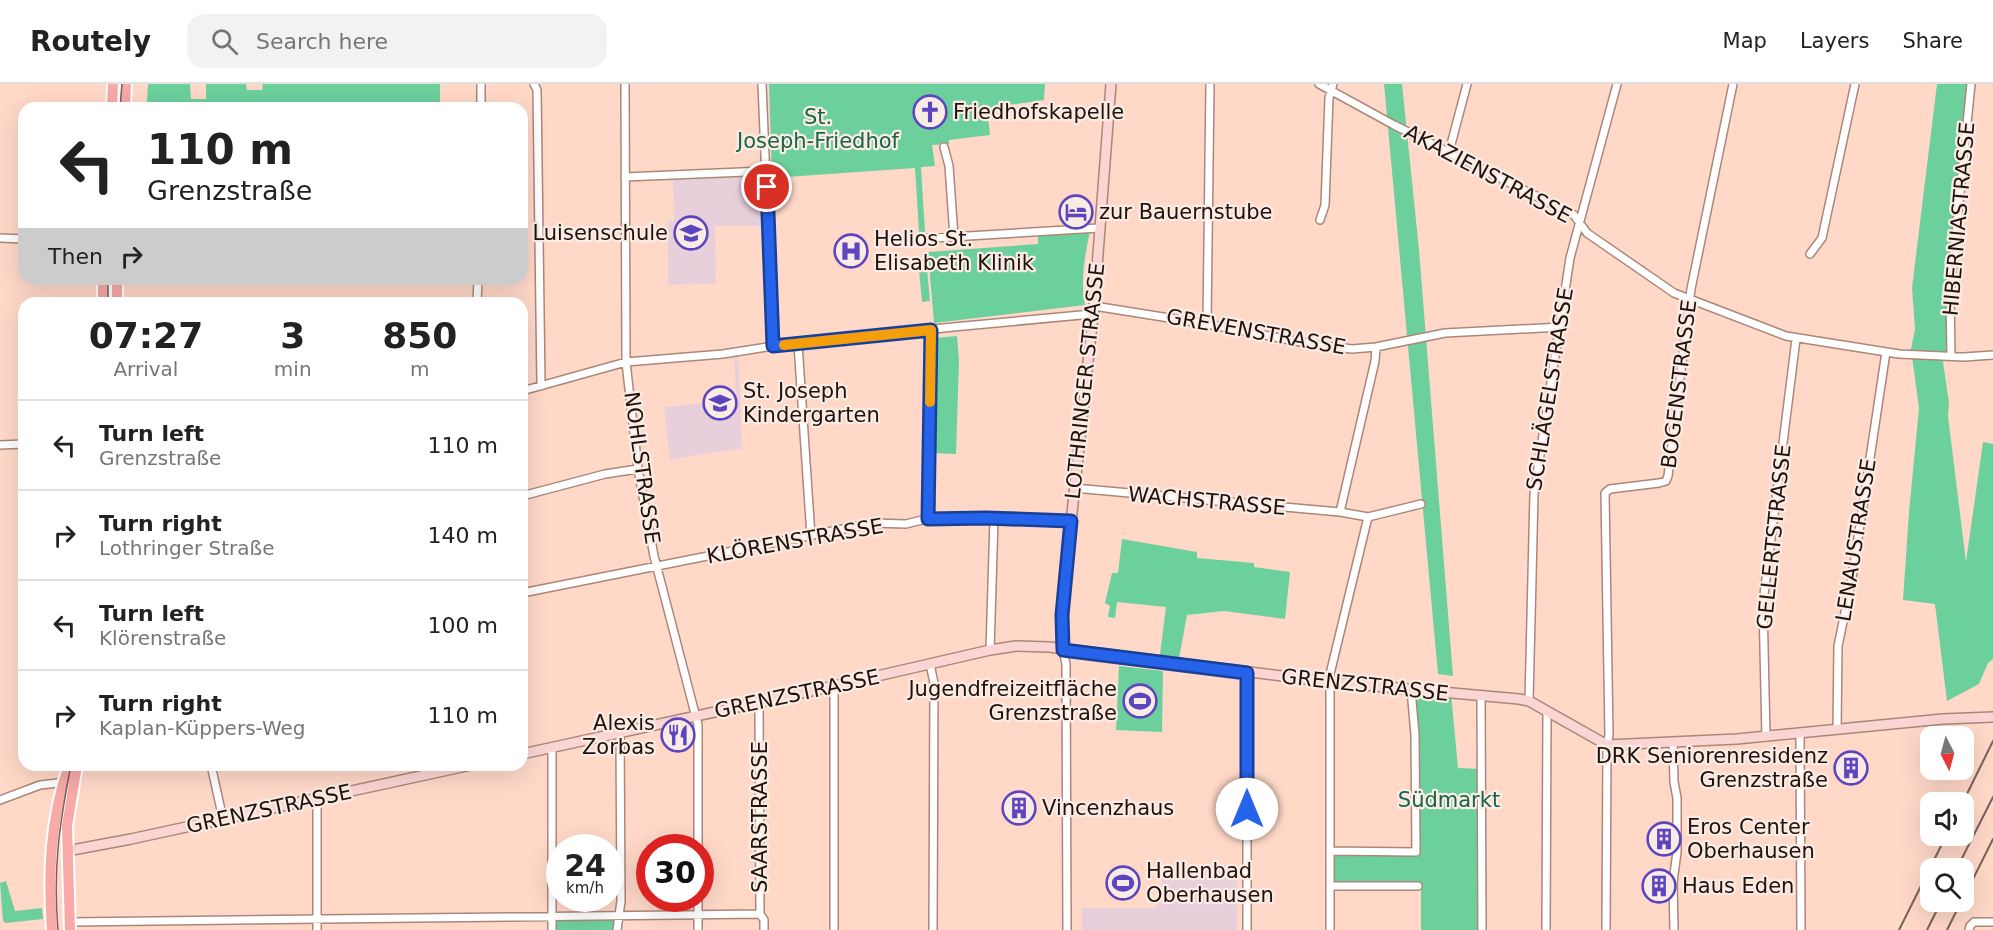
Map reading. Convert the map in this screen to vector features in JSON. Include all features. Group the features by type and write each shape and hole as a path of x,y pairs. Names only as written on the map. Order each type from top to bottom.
{"main road":[{"path":"112,102 113,84"},
{"path":"125,102 126,84"},
{"path":"69,771 67,851 70,926"},
{"path":"52,930 49,868 51,850 69,782 74,771"},
{"path":"51,850 67,851"}],"street":[{"path":"481,84 481,102"},
{"path":"534,84 537,90 541,386"},
{"name":"NOHLSTRASSE","path":"625,84 626,362 638,469 657,566 698,730 698,834"},
{"path":"762,84 773,346"},
{"name":"LOTHRINGER STRASSE","path":"1067,930 1066,664 1062,621 1093,310 1111,84"},
{"path":"1207,324 1210,84"},
{"name":"AKAZIENSTRASSE","path":"1319,84 1332,87 1394,125 1574,215 1587,233 1631,265 1674,293 1697,303 1796,339 1911,355 1964,357 1993,355"},
{"path":"1449,152 1467,84"},
{"name":"SCHLÄGELSTRASSE","path":"1529,701 1534,501 1569,263 1617,84"},
{"name":"BOGENSTRASSE","path":"1607,745 1609,735 1605,493 1610,489 1663,482 1668,476 1689,298 1734,84"},
{"path":"1810,254 1822,238 1855,84"},
{"name":"HIBERNIASTRASSE","path":"1951,355 1950,293 1971,84"},
{"path":"1320,219 1325,205 1329,98 1332,87"},
{"path":"944,147 949,166 954,237"},
{"path":"625,177 767,171"},
{"path":"918,239 1099,228"},
{"path":"0,238 18,238"},
{"name":"GREVENSTRASSE","path":"528,389 626,362 723,354 773,346 1093,310 1207,324 1326,346 1362,349 1445,333 1561,327"},
{"path":"928,519 931,330"},
{"name":"GELLERTSTRASSE","path":"1766,737 1763,603 1796,339"},
{"path":"798,344 811,536"},
{"path":"1340,512 1375,361 1376,347"},
{"name":"LENAUSTRASSE","path":"1837,730 1838,646 1852,578 1886,352"},
{"path":"0,445 18,444"},
{"path":"528,494 616,471 638,469"},
{"name":"WACHSTRASSE","path":"1074,488 1340,512 1368,517"},
{"path":"1330,930 1330,668 1368,517 1420,504"},
{"name":"KLÖRENSTRASSE","path":"528,592 873,523 906,524 928,519 1071,521"},
{"path":"990,650 994,519"},
{"name":"GRENZSTRASSE","path":"528,753 990,650 1027,646 1247,673 1529,701 1607,745"},
{"path":"930,664 934,683 933,930"},
{"path":"1247,673 1247,930"},
{"path":"834,686 834,930"},
{"path":"1330,852 1416,852 1415,735 1411,689"},
{"path":"1481,695 1482,930"},
{"name":"SAARSTRASSE","path":"759,702 760,914 764,920 764,930"},
{"path":"1546,930 1547,712"},
{"path":"1606,930 1607,745 1766,737 1943,719 1993,717"},
{"path":"617,930 620,916 620,733"},
{"path":"1800,734 1801,930"},
{"path":"1673,742 1674,788 1677,798 1677,852 1673,882 1674,930"},
{"path":"552,747 552,930"},
{"path":"212,771 223,819"},
{"name":"GRENZSTRASSE","path":"67,851 443,771"},
{"path":"0,800 40,785 69,782"},
{"path":"317,798 317,930"},
{"path":"1330,886 1418,886"},
{"path":"70,926 82,922 760,914"},
{"path":"698,915 698,930"},
{"path":"1969,930 1974,922 1993,922"}],"shaded area":[{"name":"Luisenschule","path":"745,177 746,190 760,190 761,226 715,226 716,284 668,285 668,221 674,221 673,180"},
{"name":"St. Joseph Kindergarten","path":"734,351 738,351 742,449 670,460 664,407 736,400"},
{"path":"1237,865 1237,930 1082,930 1082,908 1156,908 1157,896 1162,896 1162,869 1178,869 1178,866"}],"green space":[{"path":"148,84 190,84 191,99 206,99 206,84 246,84 247,90 262,90 263,84 440,84 440,102 147,102"},
{"name":"St. Joseph-Friedhof","path":"769,84 1045,84 1044,100 987,108 990,135 949,140 949,144 932,145 935,166 921,167 925,232 919,232 915,168 772,178"},
{"path":"1384,84 1402,84 1419,250 1453,676 1438,674"},
{"path":"1937,84 1971,84 1950,293 1951,355 1942,355 1966,562 1983,442 1993,444 1993,659 1988,663 1979,684 1947,701 1935,604 1903,600 1919,408 1911,349 1915,329 1912,288"},
{"path":"1090,231 1083,277 1085,305 934,323 928,252 1038,244 1038,235"},
{"path":"927,269 930,301 922,302 919,270"},
{"path":"957,336 959,361 956,454 933,453 935,338"},
{"path":"1122,539 1197,552 1197,558 1254,563 1254,567 1290,572 1285,619 1224,611 1187,615 1178,664 1159,662 1166,607 1117,602 1115,618 1108,617 1110,606 1105,603 1112,573 1118,573"},
{"name":"Jugendfreizeitfläche Grenzstraße","path":"1119,666 1163,671 1162,732 1116,730"},
{"name":"Südmarkt","path":"1411,689 1451,693 1458,768 1481,769 1478,930 1421,930 1421,884 1334,885 1330,851 1416,852"},
{"path":"6,881 15,911 42,908 43,919 6,923 3,921 0,883"},
{"path":"620,916 617,930 552,930 552,917"}],"tram line":[{"path":"120,102 122,84"},
{"path":"108,285 108,297"},
{"path":"58,930 56,887 58,847 70,771"}],"railway":[{"path":"1968,792 1993,741"},
{"path":"1962,858 1993,797"},
{"path":"1974,877 1993,839"},
{"path":"1899,930 1941,846"},
{"path":"1927,930 1936,912"},
{"path":"1947,930 1956,912"}],"slow traffic":[{"path":"784,345 931,330 930,402"}],"place":[{"name":"Friedhofskapelle","path":"930,112"},
{"name":"zur Bauernstube","path":"1076,212"},
{"name":"Luisenschule","path":"691,233"},
{"name":"Helios St. Elisabeth Klinik","path":"851,251"},
{"name":"St. Joseph Kindergarten","path":"720,403"},
{"name":"Jugendfreizeitfläche Grenzstraße","path":"1140,701"},
{"name":"Alexis Zorbas","path":"678,735"},
{"name":"DRK Seniorenresidenz Grenzstraße","path":"1851,768"},
{"name":"Vincenzhaus","path":"1019,808"},
{"name":"Eros Center Oberhausen","path":"1664,839"},
{"name":"Hallenbad Oberhausen","path":"1123,883"},
{"name":"Haus Eden","path":"1659,886"}],"route":[{"path":"767,187 773,346 931,330 928,519 986,518 1071,521 1062,615 1063,650 1247,673 1247,809"}]}
